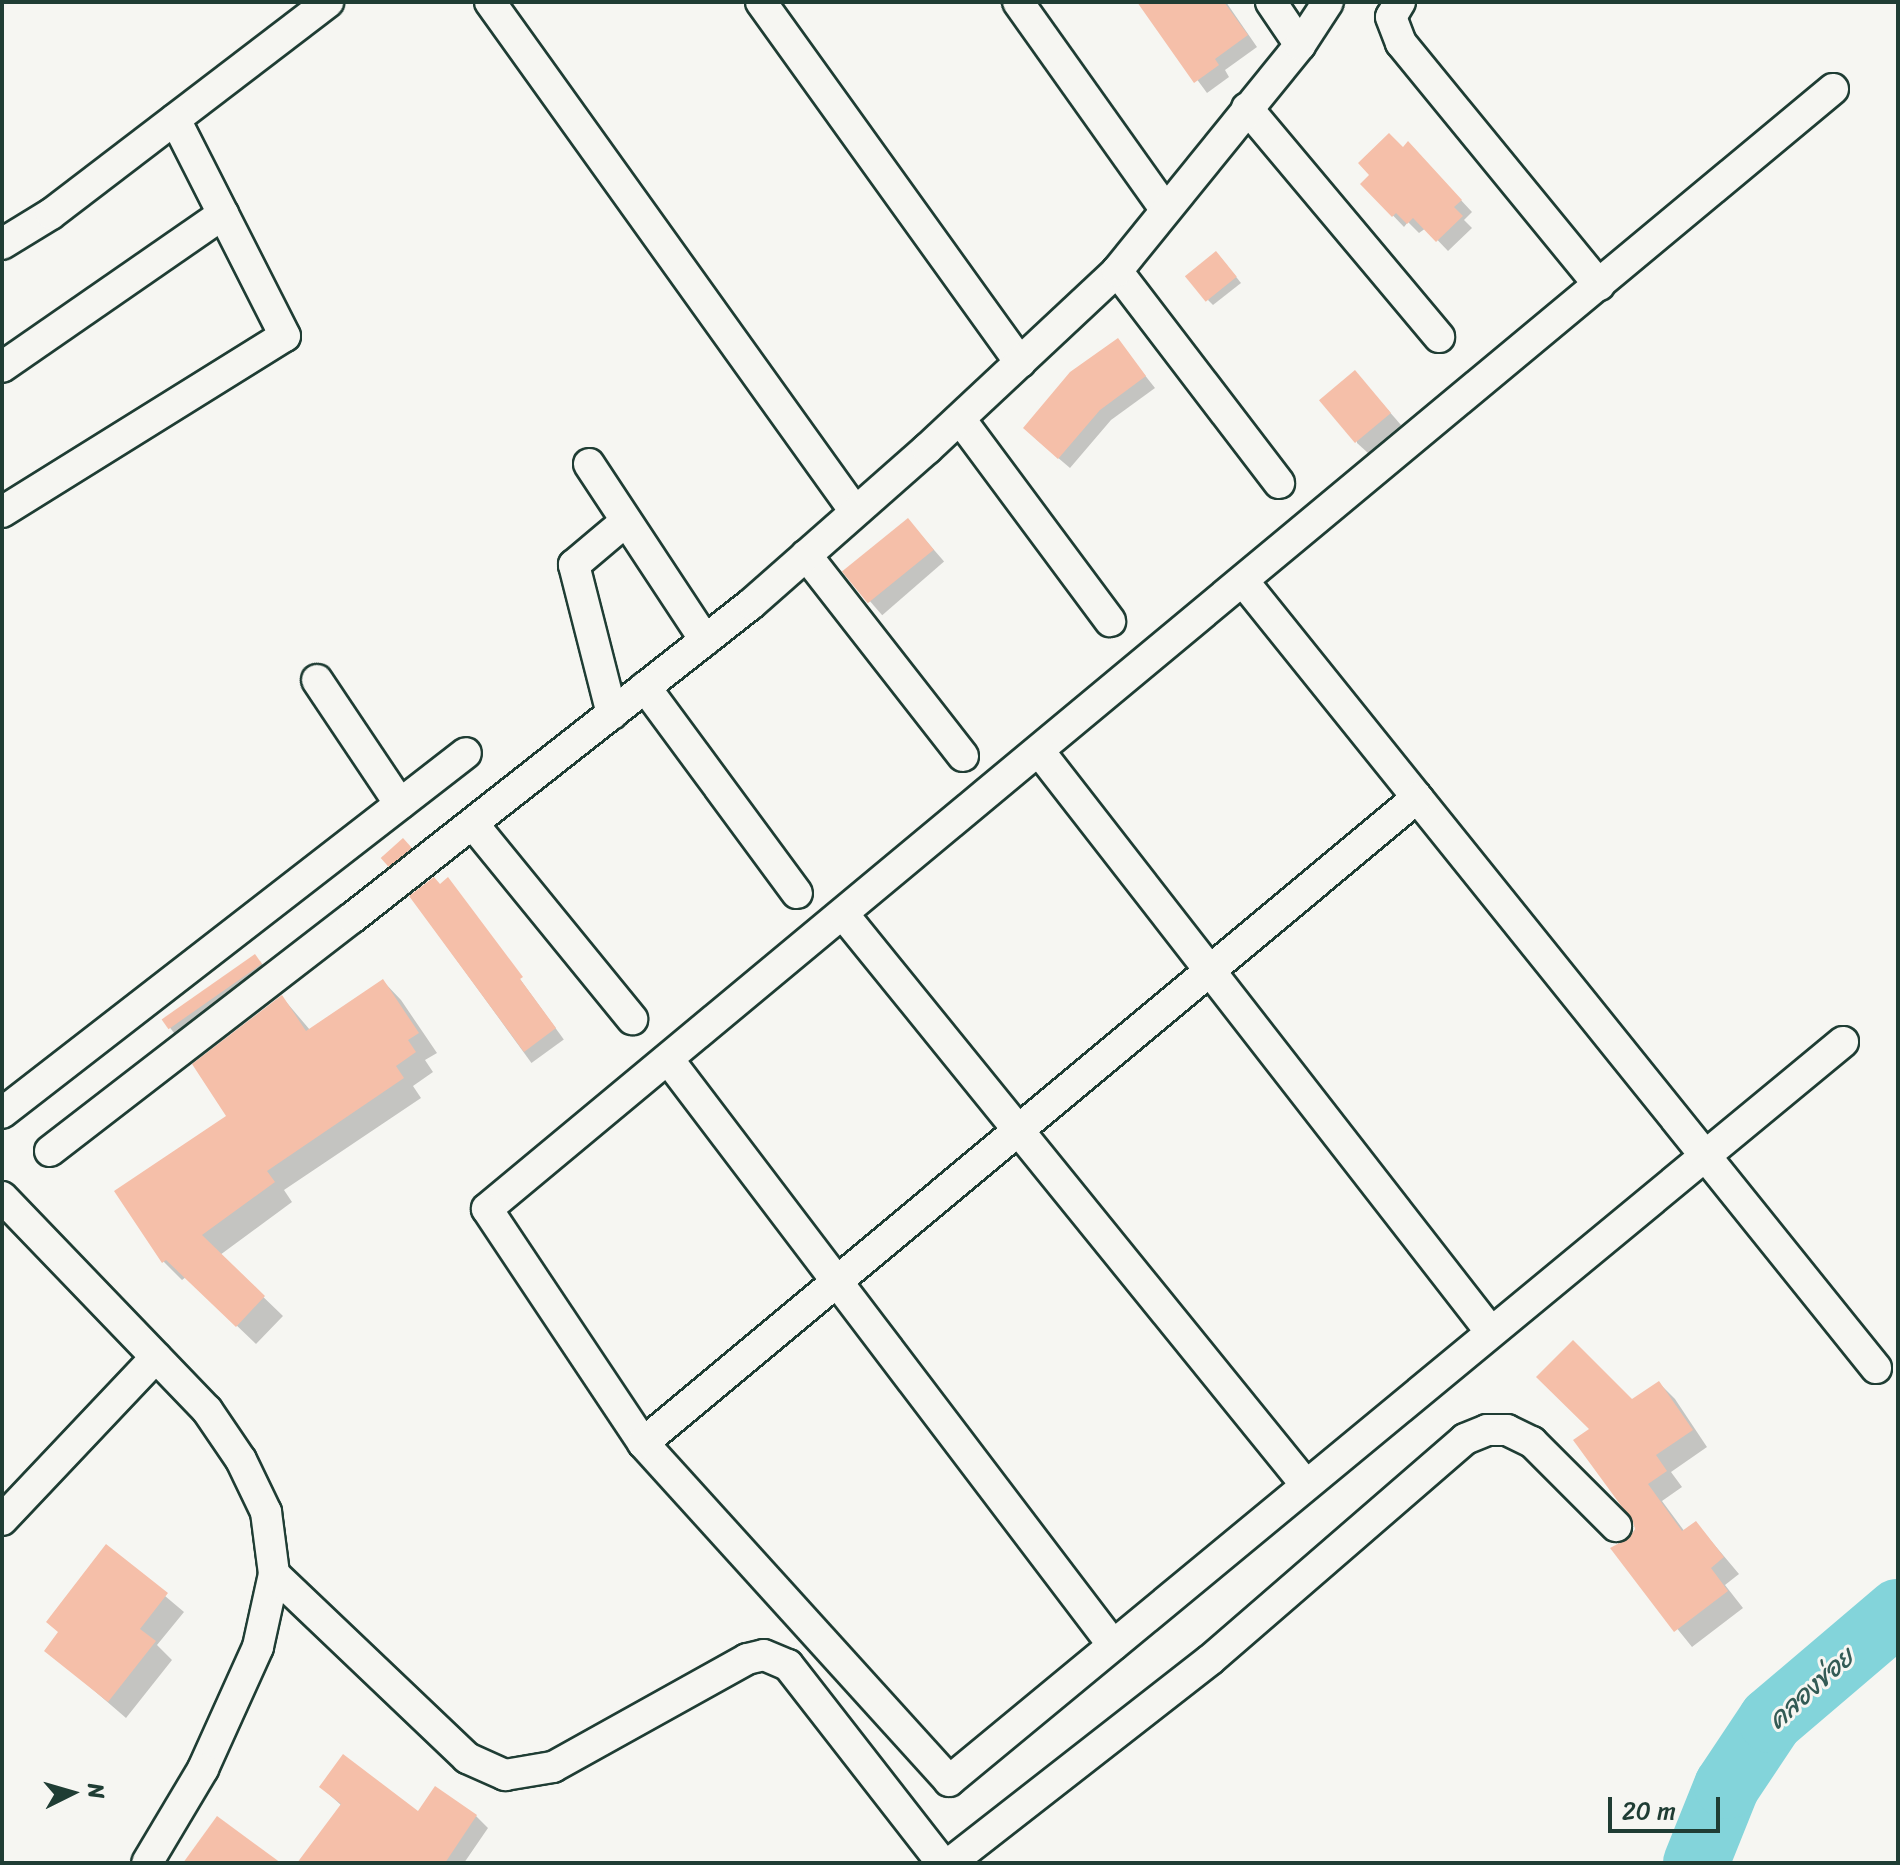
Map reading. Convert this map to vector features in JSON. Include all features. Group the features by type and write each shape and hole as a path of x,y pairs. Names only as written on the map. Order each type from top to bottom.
{"street":[{"path":"2,244 51,214 328,2"},
{"path":"490,2 854,510"},
{"path":"761,2 1020,363"},
{"path":"1018,2 1165,209"},
{"path":"1271,2 1300,45"},
{"path":"50,1151 705,640 960,419 1117,271 1300,45 1328,2"},
{"path":"1400,2 1391,17 1401,43 1599,285"},
{"path":"1833,89 487,1209 643,1443 949,1781 1843,1042"},
{"path":"1247,108 1439,337"},
{"path":"2,512 285,336 175,119"},
{"path":"2,367 223,214"},
{"path":"1117,271 1279,483"},
{"path":"960,419 1110,621"},
{"path":"589,464 705,640"},
{"path":"612,714 574,565 626,521"},
{"path":"806,555 963,756"},
{"path":"1243,581 1876,1368"},
{"path":"317,680 400,804"},
{"path":"645,687 797,893"},
{"path":"1039,751 1491,1332"},
{"path":"2,1113 466,753"},
{"path":"643,1443 1417,798"},
{"path":"473,824 632,1019"},
{"path":"843,914 1306,1485"},
{"path":"668,1059 1113,1645"},
{"path":"2,1197 207,1410 241,1460 266,1512 274,1574 258,1647 203,1769 147,1863"},
{"path":"2,1520 156,1357"},
{"path":"950,1863 1210,1660 1465,1439 1487,1430 1507,1430 1532,1442 1616,1526"},
{"path":"274,1574 467,1758 505,1775 553,1767 747,1659 764,1655 788,1665 942,1863"}],"building":[{"path":"1137,2 1224,2 1248,35 1215,59 1219,65 1194,83"},
{"path":"1389,133 1403,147 1408,141 1462,200 1454,207 1463,216 1436,242 1413,218 1407,224 1396,213 1392,217 1360,184 1369,175 1358,163"},
{"path":"1216,251 1237,277 1206,302 1185,276"},
{"path":"1118,338 1146,376 1100,410 1058,459 1023,428 1070,372"},
{"path":"1355,370 1391,413 1355,443 1319,400"},
{"path":"908,518 934,550 868,603 842,571"},
{"path":"403,838 412,848 389,868 381,858"},
{"path":"434,877 440,884 448,877 523,977 520,979 556,1028 524,1052 409,896"},
{"path":"255,954 262,964 168,1029 162,1019"},
{"path":"383,979 419,1033 408,1040 416,1052 396,1066 404,1078 267,1171 275,1182 202,1235 265,1296 236,1327 166,1260 162,1263 114,1191 226,1116 192,1064 282,995 306,1031"},
{"path":"1573,1340 1632,1399 1659,1381 1693,1430 1656,1455 1667,1471 1648,1484 1682,1531 1696,1521 1724,1557 1711,1568 1728,1591 1674,1632 1610,1548 1629,1538 1635,1529 1573,1440 1589,1429 1536,1377"},
{"path":"106,1544 168,1593 140,1629 156,1641 108,1702 44,1651 58,1632 46,1622"},
{"path":"343,1754 418,1811 435,1786 477,1815 445,1863 297,1863 341,1804 319,1787"},
{"path":"217,1816 281,1863 183,1863"}],"waterway":[{"name":"คลองข่อย","path":"1696,1863 1727,1786 1771,1720 1898,1612"}]}
